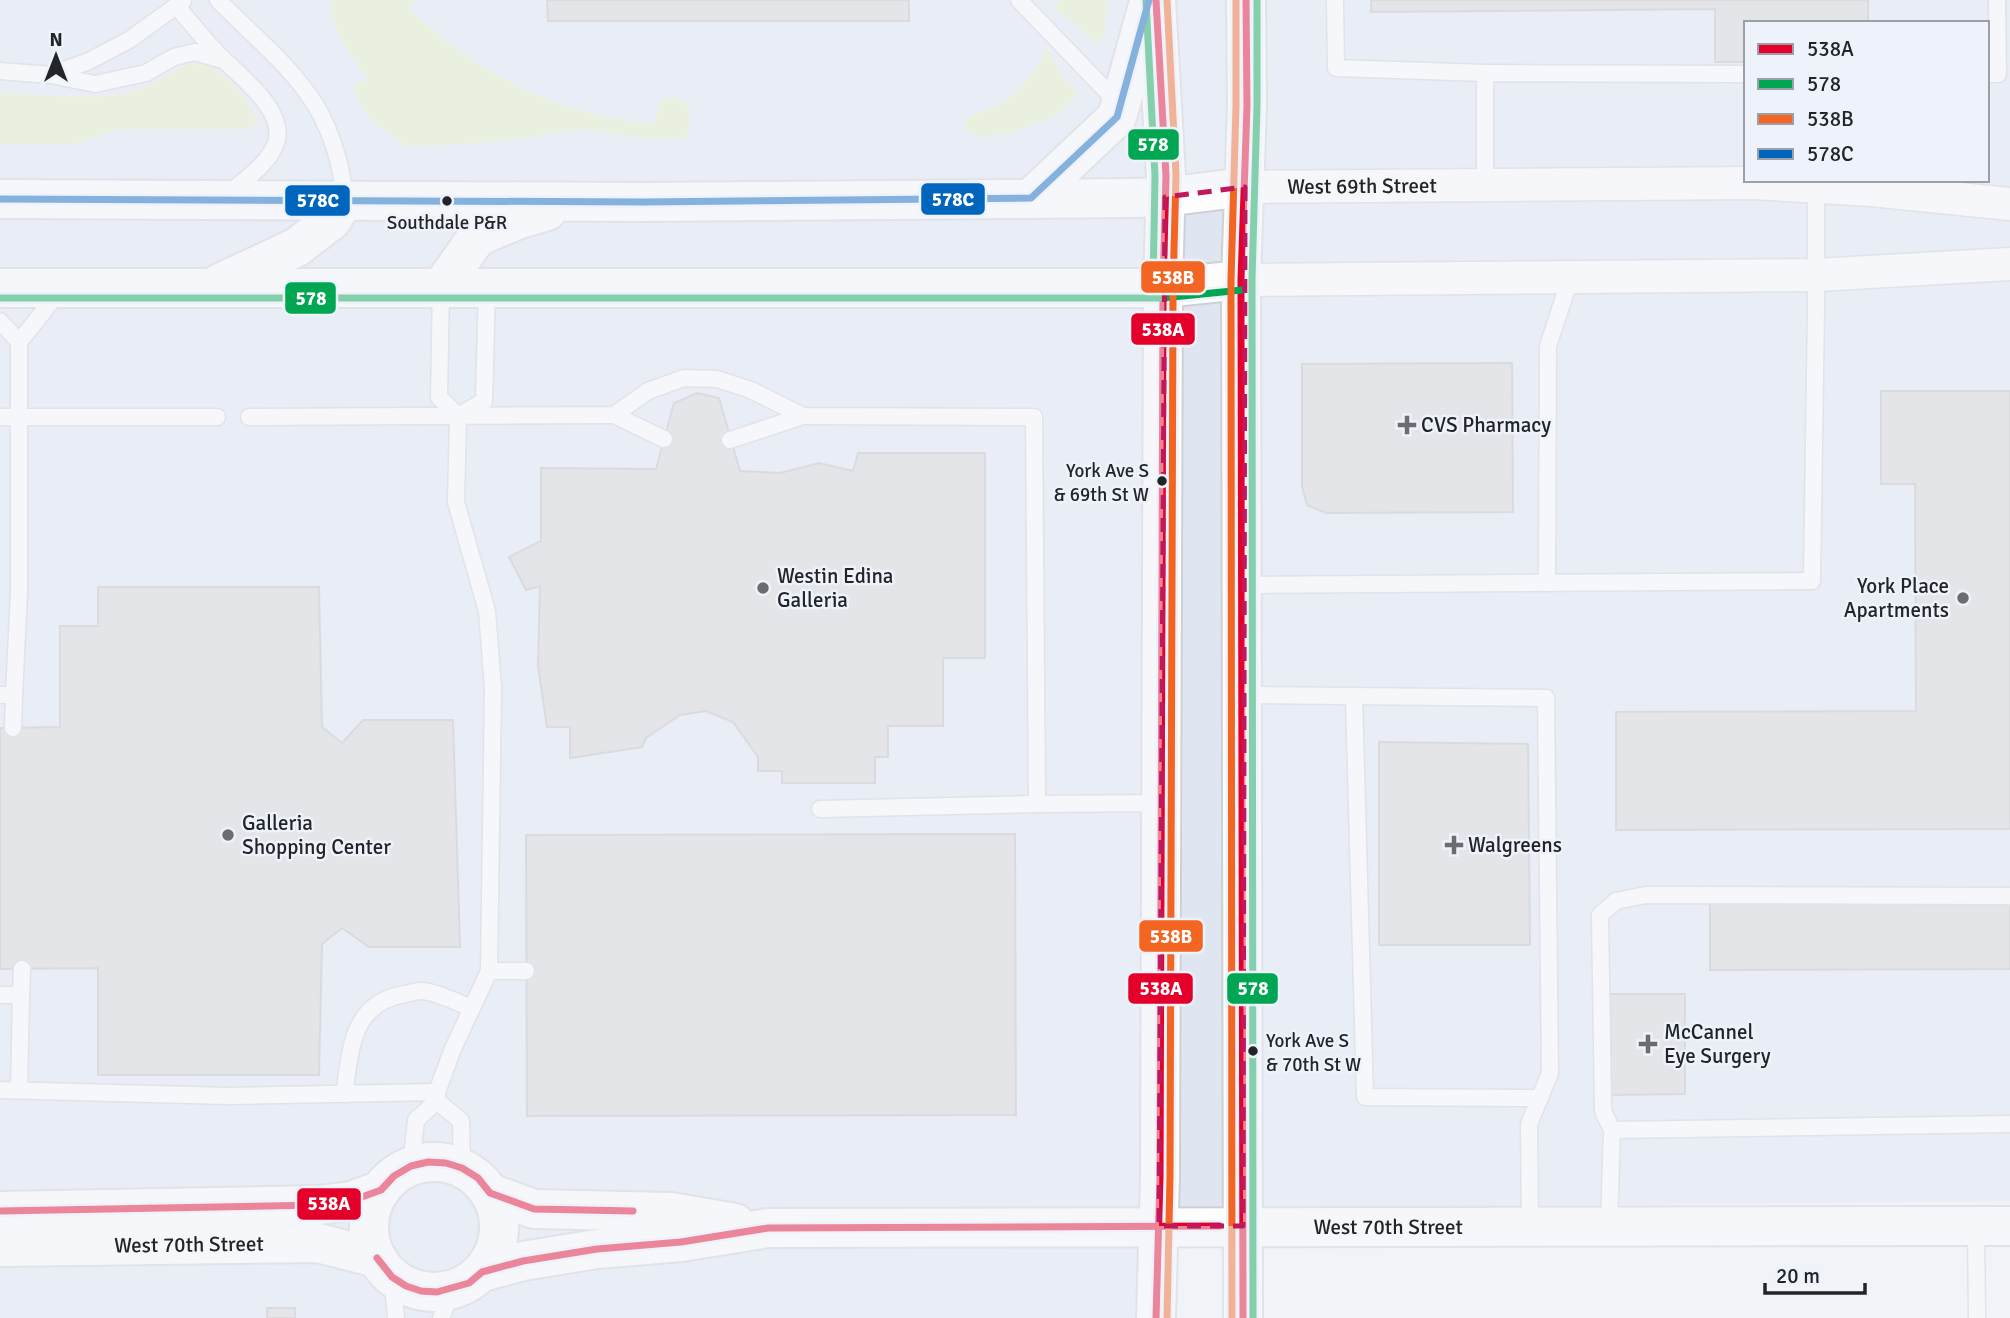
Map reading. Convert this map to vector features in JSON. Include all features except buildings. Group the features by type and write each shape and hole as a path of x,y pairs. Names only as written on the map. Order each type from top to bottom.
{"street":[{"path":"1031,198 1117,117 1149,0"},
{"path":"1156,0 1164,111 1165,197 1156,1318"},
{"path":"1242,1318 1241,280 1247,106 1246,0"},
{"name":"West 69th Street","path":"0,199 579,202 1165,197 1245,187 1754,183 1871,185 2010,204"},
{"path":"208,288 297,247 332,220 344,200"},
{"path":"440,288 477,237 517,220 579,202"},
{"path":"0,288 1163,288 1241,280 1816,275 2010,264"},
{"path":"428,1162 446,1163 476,1181 498,1212 500,1233 494,1254 459,1293 421,1291 406,1286 385,1268 370,1238 370,1216 381,1190 394,1176 411,1166 428,1162"},
{"name":"West 70th Street","path":"476,1181 534,1209 671,1212 768,1228"},
{"name":"West 70th Street","path":"0,1211 319,1205 351,1201 381,1190"},
{"name":"West 70th Street","path":"459,1293 523,1261 597,1249 681,1242 768,1228 1993,1226"},
{"name":"West 70th Street","path":"0,1247 318,1243 385,1268"}],"lane":[{"path":"218,0 309,95 329,133 337,157 344,186 344,200"},
{"path":"1019,0 1121,106"},
{"path":"1335,0 1336,68 1485,73 1744,74"},
{"path":"1989,74 1998,74 1997,0"},
{"path":"51,75 89,61 129,40 180,3 223,60 246,79 274,116 276,142 261,165 222,200"},
{"path":"0,71 51,75 95,84 146,73 174,57 195,52 223,60"},
{"path":"1485,73 1485,187"},
{"path":"1242,585 1812,581 1815,186"},
{"path":"1547,583 1548,346 1570,279"},
{"path":"13,728 7,695 19,593 19,342 62,288"},
{"path":"411,1166 416,1120 437,1097 452,1051 489,971 492,687 487,611 456,502 458,416 439,397 440,288"},
{"path":"458,416 484,401 487,288"},
{"path":"0,321 19,342"},
{"path":"614,415 648,391 684,378 717,379 751,390 803,416"},
{"path":"249,417 614,415 664,439"},
{"path":"730,440 803,416 1034,416 1037,804"},
{"path":"0,418 217,417"},
{"path":"1242,695 1546,698 1550,1073 1529,1124 1530,1226"},
{"path":"1354,696 1365,1097 1540,1098"},
{"path":"820,809 1161,803"},
{"path":"1609,1226 1612,1130 1603,1111 1600,915 1616,901 1645,895 2010,895"},
{"path":"19,1090 22,969"},
{"path":"489,971 526,971"},
{"path":"344,1094 351,1046 357,1027 368,1011 386,997 422,991 472,1008"},
{"path":"0,995 21,995"},
{"path":"0,1090 228,1096 344,1094 437,1097 461,1121 476,1181"},
{"path":"1612,1130 2010,1124"},
{"path":"1977,1318 1993,1226"},
{"path":"385,1268 396,1318"}],"highlighted area":[{"path":"1245,187 1243,1226 1159,1226 1165,197"}],"shaded area":[{"path":"0,0 2010,0 2010,1201 1175,1209 1175,1318 0,1318"}],"green space":[{"path":"331,0 417,0 409,10 445,40 521,88 572,108 653,124 656,122 660,99 679,99 685,102 690,112 687,138 645,139 582,129 488,143 408,146 372,122 356,96 353,82 369,81 349,53 339,33"},
{"path":"1059,0 1108,0 1105,33 1099,44 1055,9"},
{"path":"1047,48 1060,73 1079,93 1061,113 1006,134 978,138 976,134 968,133 964,127 968,117 1007,100 1025,84"},
{"path":"186,64 208,66 223,75 245,99 259,123 246,129 120,129 75,144 0,144 0,93 81,97 126,93 157,81"}],"transit line":[{"name":"578C","path":"0,199 643,202 1031,198 1117,117 1149,0"},
{"name":"538A","path":"1156,0 1166,176 1163,288 1160,1177 1156,1318"},
{"name":"538B","path":"1167,0 1176,175 1173,288 1170,1177 1167,1318"},
{"name":"538B","path":"1232,1318 1231,280 1236,0"},
{"name":"538A","path":"1243,1318 1241,280 1247,106 1246,0"},
{"name":"578","path":"1253,1318 1252,280 1257,0"},
{"name":"578","path":"1146,1 1155,176 1153,288"},
{"name":"578","path":"0,298 1163,298 1242,290"},
{"name":"538A","path":"0,1211 319,1205 351,1201 381,1190 394,1176 411,1166 428,1162 446,1163 462,1168 478,1178 490,1193 534,1209 633,1211"},
{"name":"538A","path":"377,1258 392,1277 406,1286 437,1292 469,1283 482,1272 523,1261 597,1249 681,1242 768,1228 1219,1226"}],"place":[{"name":"Southdale P&R","path":"447,201"},
{"name":"CVS Pharmacy","path":"1407,425"},
{"name":"York Ave S & 69th St W","path":"1162,481"},
{"name":"Westin Edina Galleria","path":"763,588"},
{"name":"York Place Apartments","path":"1963,598"},
{"name":"Galleria Shopping Center","path":"228,835"},
{"name":"Walgreens","path":"1454,845"},
{"name":"McCannel Eye Surgery","path":"1648,1044"},
{"name":"York Ave S & 70th St W","path":"1253,1051"}]}
